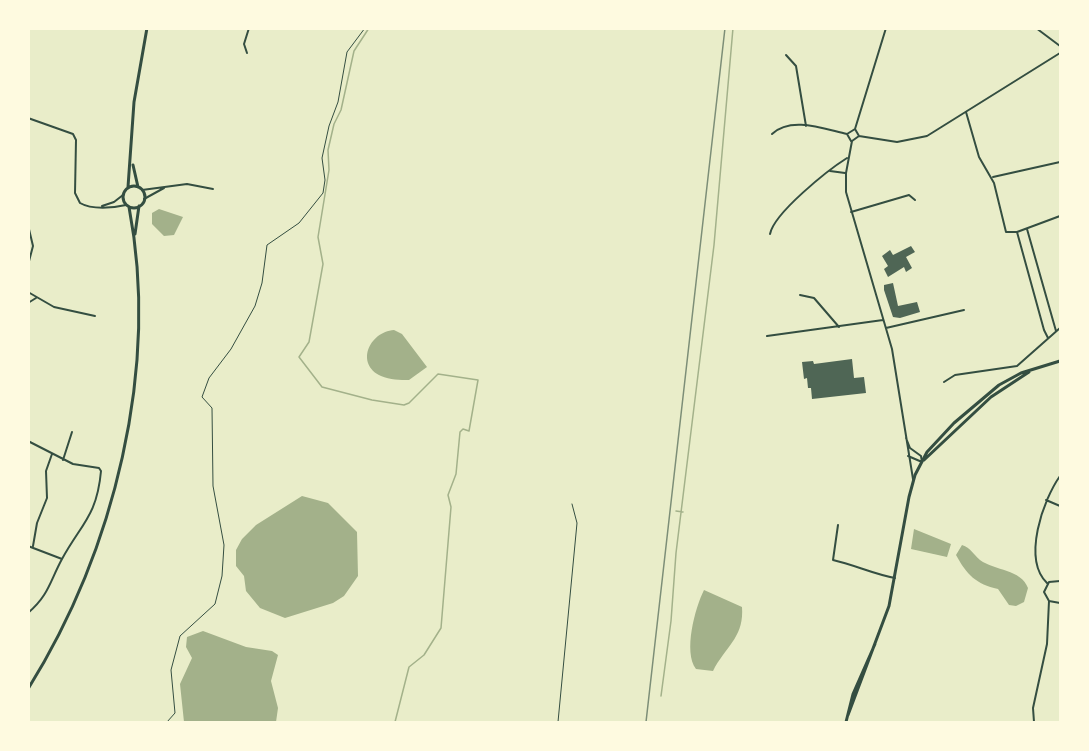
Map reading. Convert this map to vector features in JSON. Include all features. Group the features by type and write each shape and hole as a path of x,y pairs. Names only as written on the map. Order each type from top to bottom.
{"main road":[{"path":"28,689 50,655 80,592 115,492 126,433 135,360 137,313 134,242 128,206 123,195 128,187 134,113 147,28"},
{"path":"132,157 138,187"},
{"path":"128,187 138,187 142,190 144,199 139,206 134,242"},
{"path":"128,206 139,206"},
{"path":"846,723 857,682 876,642 889,606 914,481 927,452 991,391 1010,378 1032,369 1060,362"},
{"path":"922,462 991,397 1032,369"}],"street":[{"path":"247,53 244,44 249,28"},
{"path":"771,134 778,128 794,124 848,134 855,129 886,28"},
{"path":"1036,28 1060,46"},
{"path":"914,481 908,456 898,383 886,328 851,212 846,173 852,141 859,136 888,141 917,139 934,133 1060,53"},
{"path":"786,55 796,66 806,126"},
{"path":"966,112 979,157 992,178 1007,233 1027,229 1060,216"},
{"path":"28,118 73,134 76,198 85,206 128,206"},
{"path":"855,129 859,136"},
{"path":"848,134 852,141"},
{"path":"770,234 776,218 848,158"},
{"path":"992,178 1060,162"},
{"path":"831,171 846,173"},
{"path":"142,190 187,184 213,189"},
{"path":"144,199 166,187"},
{"path":"101,207 114,202 123,195"},
{"path":"851,212 909,195 915,200"},
{"path":"28,225 33,246 28,265"},
{"path":"1027,229 1056,331"},
{"path":"1017,232 1048,338"},
{"path":"28,292 54,307 95,316"},
{"path":"800,295 813,298 839,327"},
{"path":"28,303 36,298"},
{"path":"886,328 964,310"},
{"path":"767,336 883,320"},
{"path":"944,382 955,375 1017,366 1060,328"},
{"path":"63,460 72,432"},
{"path":"905,437 922,462"},
{"path":"28,441 63,460 101,470 92,513 62,559 46,597 28,613"},
{"path":"918,453 927,452"},
{"path":"33,546 37,523 47,498 45,475 52,454"},
{"path":"908,456 922,462"},
{"path":"1047,583 1039,570 1036,543 1046,500 1060,476"},
{"path":"1046,500 1060,506"},
{"path":"838,525 834,560 853,565 861,571 895,578"},
{"path":"28,546 62,559"},
{"path":"1047,583 1060,581"},
{"path":"1034,723 1034,708 1047,644 1049,601 1044,592 1047,583"},
{"path":"1049,601 1060,603"}],"lane":[{"path":"558,723 577,523 572,504"}],"path":[{"path":"167,723 175,713 171,670 180,636 215,604 222,576 224,545 213,486 212,408 202,397 208,378 231,349 255,306 262,283 267,245 276,236 299,223 323,193 325,180 322,158 329,126 338,102 347,52 365,28"}],"shaded area":[{"path":"159,209 183,217 174,235 164,236 152,224 152,213"},
{"path":"394,330 402,334 427,367 409,380 381,376 373,371 369,364 368,349 372,342 385,332"},
{"path":"302,496 328,503 357,532 358,576 344,596 333,603 285,618 260,608 246,591 244,576 236,566 236,550 242,539 256,525"},
{"path":"914,529 951,544 947,557 911,549"},
{"path":"962,545 986,564 1020,577 1028,588 1024,602 1016,606 1009,605 998,589 973,578 956,555"},
{"path":"704,590 742,607 741,625 738,632 713,671 696,669 690,652 694,618"},
{"path":"203,631 246,647 272,651 278,655 271,681 278,708 276,722 184,722 180,684 192,658 186,647 187,637"}],"building":[{"path":"911,246 915,252 906,257 912,268 906,272 904,267 888,277 884,269 888,266 882,256 890,250 893,255"},
{"path":"893,283 898,306 917,302 920,312 900,318 893,317 884,285"},
{"path":"852,359 854,378 864,377 866,393 812,399 807,378 804,379 802,362 813,361 814,364"}],"waterway":[{"path":"369,28 354,51 341,110 334,124 328,150 329,170 318,237 323,264 309,342 299,357 322,387 372,400 404,405 409,403 438,374 478,380 469,431 463,429 460,432 456,474 448,495 451,507 441,628 424,655 409,667 395,722"},
{"path":"661,696 714,245 733,28"},
{"path":"676,511 683,512"}],"railway":[{"path":"646,722 725,28"}]}
